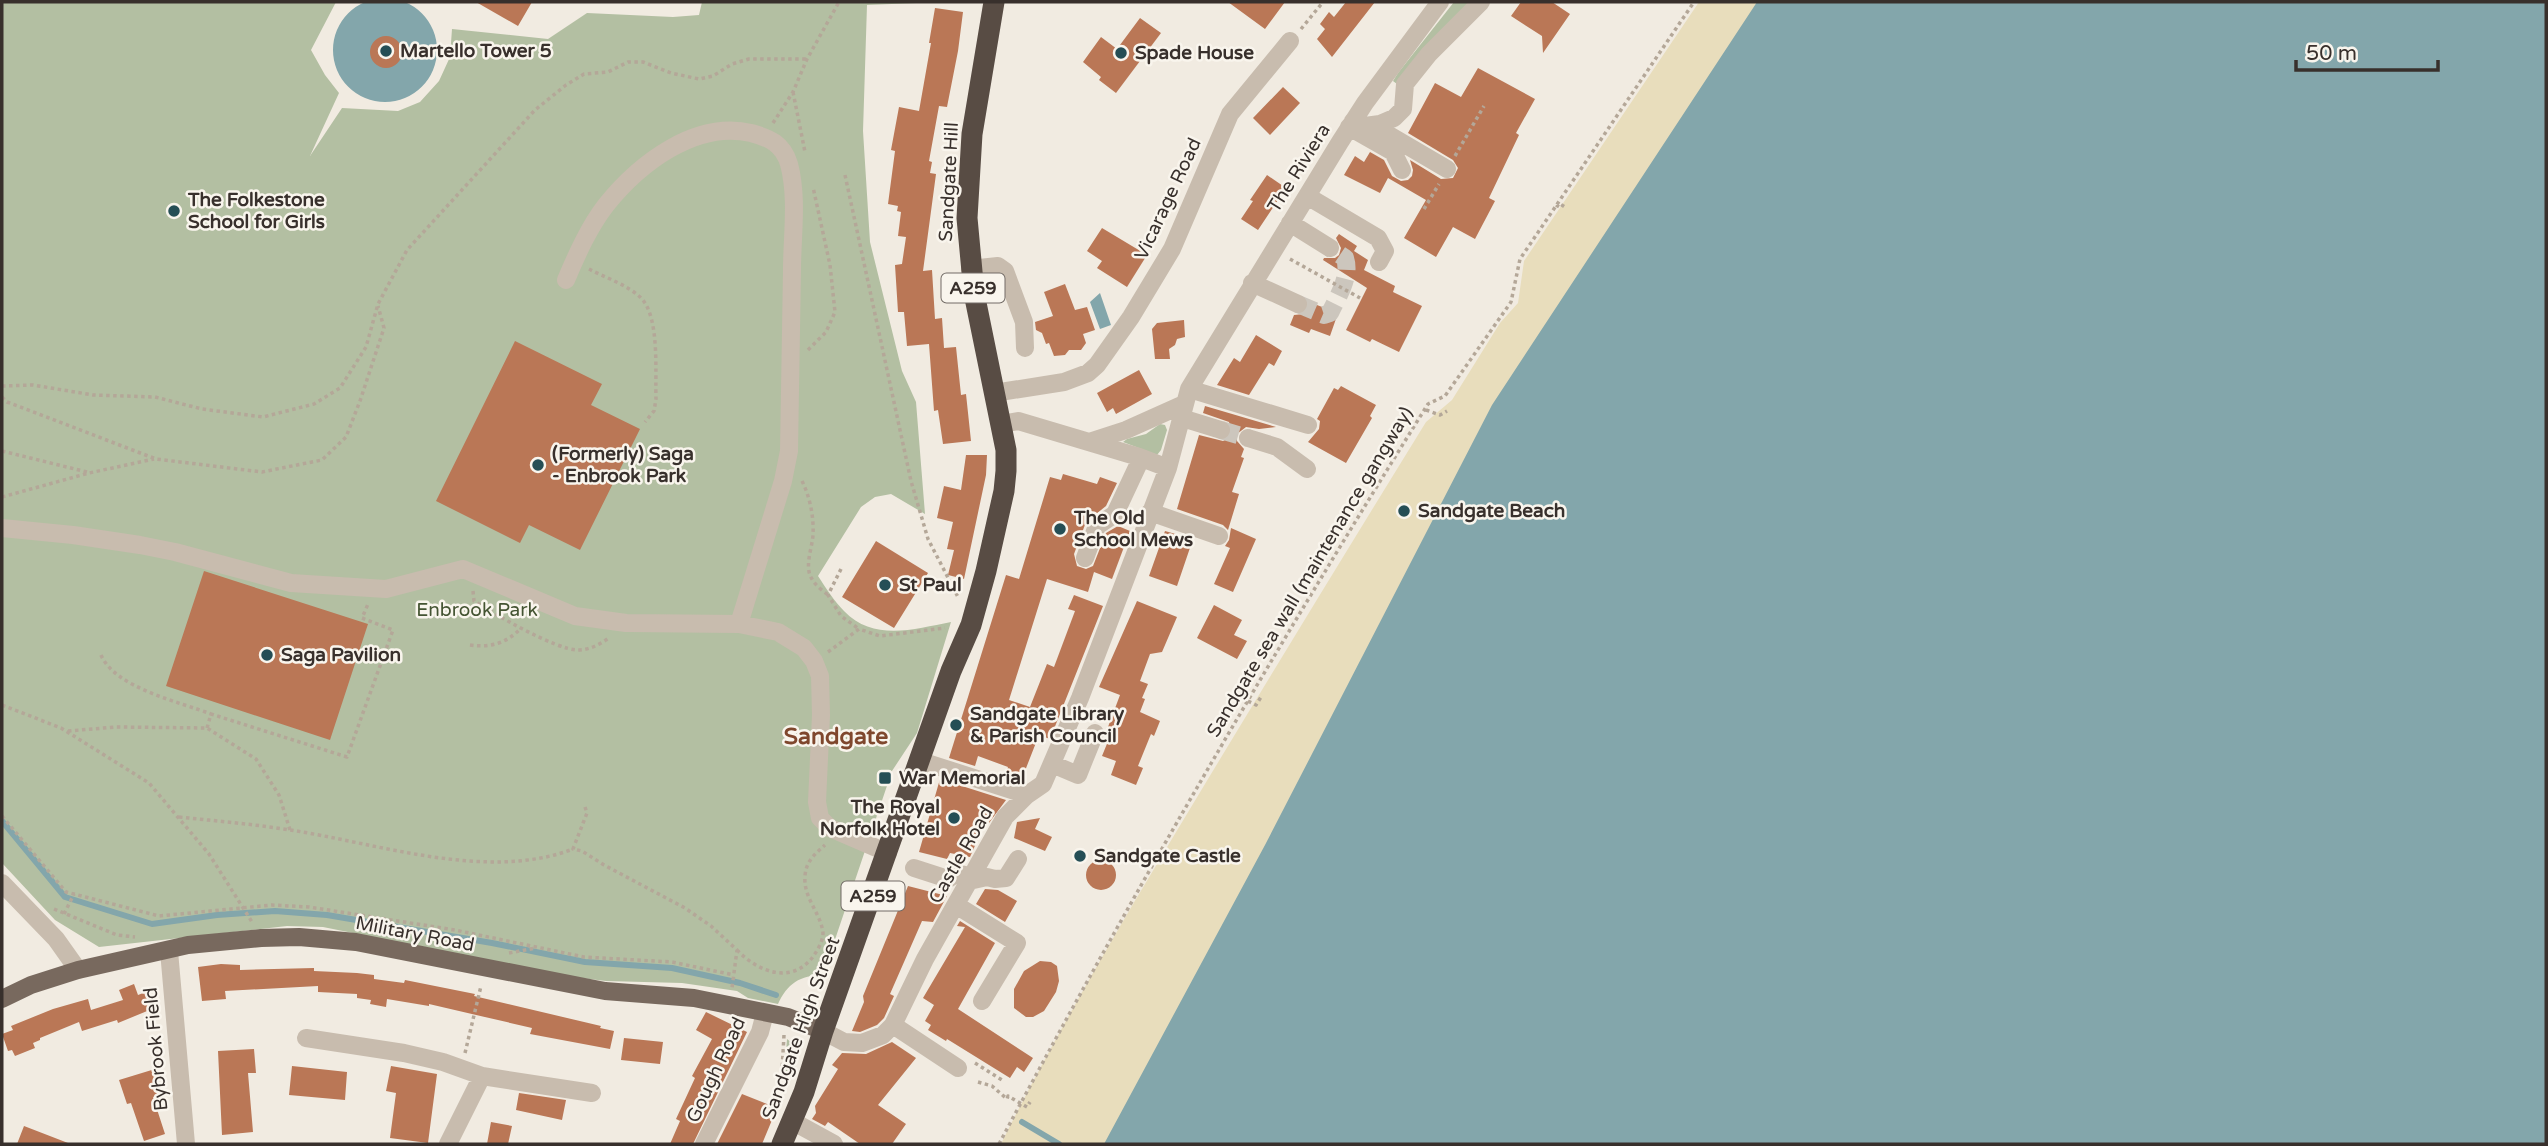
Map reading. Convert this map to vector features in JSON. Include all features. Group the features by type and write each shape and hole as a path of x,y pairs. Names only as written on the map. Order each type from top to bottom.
{"highway":[{"name":"Sandgate Hill","path":"986,571 1004,491 1006,450 971,269 967,218 972,134 994,2"},
{"name":"Sandgate High Street","path":"782,1144 804,1092 823,1031 951,671 971,625 986,571"}],"main road":[{"name":"Military Road","path":"2,999 32,985 78,970 188,945 299,937 356,942 591,988 694,998 788,1017 823,1031"}],"street":[{"path":"1402,170 1393,152 1351,124 1440,2"},
{"path":"1447,169 1390,135 1380,124 1394,118 1403,109 1405,84 1429,54 1481,2"},
{"name":"Vicarage Road","path":"994,393 1064,382 1088,373 1097,365 1171,249 1230,114 1290,41"},
{"name":"The Riviera","path":"1185,403 1252,283 1351,124 1380,124"},
{"path":"566,280 606,206 625,185 684,141 714,132 739,130 765,137 783,150 789,165 793,208 789,451 783,481 739,624"},
{"path":"1307,196 1378,237 1385,251 1379,262"},
{"path":"1290,223 1330,248"},
{"path":"971,269 998,266 1005,271 1024,322 1026,348"},
{"path":"1252,283 1298,304"},
{"path":"1185,403 1221,430"},
{"path":"1089,442 1185,403 1308,425"},
{"name":"Castle Road","path":"893,1025 1004,817 1043,784 1168,468 1185,403"},
{"path":"1001,424 1018,421 1168,468"},
{"path":"1248,438 1279,449 1307,469"},
{"path":"1085,558 1097,526 1115,514 1138,465 1139,457"},
{"path":"1150,512 1219,536"},
{"path":"2,528 140,545 291,583 386,589 463,569 575,616 626,623 739,624 768,629 787,636 804,648 814,661 820,676 817,802 820,818 830,828 888,853"},
{"path":"1052,764 1078,775 1096,733"},
{"path":"921,761 1027,795"},
{"path":"914,868 948,879 957,873 970,879 995,879 1006,878 1018,859"},
{"path":"2,883 56,939 78,970"},
{"path":"956,905 1017,943 982,1001"},
{"name":"Bybrook Field","path":"169,951 186,1144"},
{"name":"Gough Road","path":"704,1144 760,1032 765,1013"},
{"path":"823,1031 844,1042 862,1043 873,1041 893,1025 957,1068"},
{"path":"306,1038 404,1053 482,1076 592,1093"},
{"path":"448,1144 482,1076"},
{"path":"792,1121 834,1144"}],"path":[{"path":"765,137 793,92 839,2"},
{"path":"1290,41 1323,2"},
{"name":"Sandgate sea wall (maintenance gangway)","path":"999,1144 1179,818 1428,404 1445,396 1511,302 1520,259 1694,2"},
{"path":"2,386 33,385 93,395 155,397 202,409 263,418 314,404 340,388 366,347 377,304 407,250 536,110 584,74 608,72 628,62 643,62 671,73 699,79 713,76 732,64 749,59 807,60"},
{"path":"793,92 806,156"},
{"path":"845,175 911,481 928,539 956,596 962,601 965,590"},
{"path":"807,351 826,332 835,312 830,265 812,184"},
{"path":"1556,205 1561,208 1565,202"},
{"path":"1272,250 1360,298"},
{"path":"574,262 631,290 641,298 653,315 656,399 654,411 645,422"},
{"path":"2,397 7,402 156,459 262,472 322,460 346,437 360,401 384,328 377,304"},
{"path":"1425,410 1440,415 1447,411"},
{"path":"2,451 89,472"},
{"path":"2,497 89,472 156,459"},
{"path":"800,475 808,492 812,516 809,570 812,579 828,595 841,616 859,628 880,636 945,628"},
{"path":"828,595 841,569"},
{"path":"101,655 106,667 134,685 211,714 347,757 393,630 362,618 374,588"},
{"path":"470,645 484,647 510,639 521,628"},
{"path":"814,661 859,628"},
{"path":"1248,701 1256,705 1261,697"},
{"path":"2,705 66,731 149,783 209,854 250,918"},
{"path":"207,729 211,714"},
{"path":"66,731 116,727 207,729 256,759 279,796 290,830"},
{"path":"573,849 587,813 585,807"},
{"path":"2,816 66,892 159,916 272,905 309,907 354,913 584,957 672,962 734,975"},
{"path":"179,817 290,830 445,858 491,861 545,859 573,849 583,851 604,866 685,908 711,926 745,959 774,974 796,971 814,956 820,947 823,933 806,890 805,875 813,855 827,843"},
{"path":"64,914 74,894"},
{"path":"46,905 117,935 146,939"},
{"path":"732,989 737,950"},
{"path":"462,1069 483,977"},
{"path":"784,1034 783,1081 784,1089 790,1091"},
{"path":"978,1082 992,1086 1007,1099 1008,1096 1020,1105 1027,1107 1030,1102"}],"green space":[{"name":"Enbrook Park","path":"2,2 336,2 311,50 339,93 310,156 342,108 398,111 420,102 439,81 450,57 452,29 548,39 587,13 673,17 699,15 702,2 941,2 867,5 863,131 870,242 902,371 916,402 925,514 891,494 875,497 861,507 818,576 844,611 868,627 895,631 951,622 917,733 892,771 823,975 795,982 778,1004 748,998 737,991 682,983 606,981 573,977 323,927 287,926 99,947 55,920 2,863"},
{"path":"1454,2 1471,2 1397,84 1393,81 1398,73"},
{"path":"1160,424 1165,425 1167,430 1157,455 1123,442 1146,434"},
{"path":"787,1039 796,1049 797,1055 788,1087 784,1079"}],"sand":[{"path":"1699,2 1868,2 1200,1144 1001,1144 1099,962 1426,422 1452,400 1500,323 1518,303 1524,261"}],"water":[{"path":"385,-2 405,2 422,13 433,30 437,50 433,70 422,87 405,98 385,102 365,98 348,87 337,70 333,50 337,30 348,13 365,2"},
{"path":"1757,2 2546,2 2546,1144 1104,1144 1265,845 1492,405"},
{"path":"1100,293 1111,325 1100,329 1090,302"}],"building":[{"path":"476,2 532,2 518,26"},
{"path":"1228,2 1285,2 1265,29"},
{"path":"1346,2 1375,2 1332,57 1317,39 1325,29 1320,24 1329,12 1334,17"},
{"path":"1521,2 1552,2 1570,14 1543,53 1542,36 1511,16"},
{"path":"935,8 963,12 947,107 939,106 929,161 932,162 930,173 936,174 923,271 932,270 935,319 942,318 944,348 956,347 961,395 966,394 971,441 943,444 938,410 934,411 929,344 907,346 904,312 898,312 895,265 902,264 906,237 898,236 901,212 897,211 898,206 888,204 895,151 891,150 899,107 919,111"},
{"name":"Spade House","path":"1140,18 1161,33 1116,93 1099,80 1101,77 1083,62 1101,37 1117,49"},
{"name":"Martello Tower 5","path":"386,36 397,41 402,52 397,63 386,68 375,63 370,52 375,41"},
{"path":"1478,68 1535,99 1516,133 1519,135 1489,198 1495,201 1475,239 1453,227 1436,257 1404,238 1426,200 1388,178 1380,193 1344,175 1355,156 1364,162 1370,152 1384,160 1392,176 1401,181 1412,176 1410,160 1441,179 1453,178 1458,168 1453,160 1408,133 1435,83 1461,97"},
{"path":"1283,87 1300,103 1270,135 1253,118"},
{"path":"1267,175 1286,188 1258,230 1241,219"},
{"path":"1102,228 1147,255 1127,287 1097,268 1102,261 1087,251"},
{"path":"1339,234 1357,246 1354,251 1368,260 1364,270 1395,286 1393,292 1422,306 1399,352 1346,330 1367,288 1323,260 1339,255 1341,248 1336,238"},
{"path":"1065,284 1075,310 1087,307 1095,330 1083,334 1086,343 1081,350 1069,350 1065,355 1054,356 1049,343 1046,344 1042,333 1036,330 1035,322 1053,316 1044,292"},
{"path":"1309,302 1338,313 1330,336 1311,329 1309,333 1290,325 1294,315 1304,314"},
{"path":"1184,320 1185,337 1177,339 1175,345 1169,349 1170,359 1155,359 1152,329 1157,323"},
{"path":"1256,335 1282,351 1274,366 1269,363 1249,395 1217,385 1234,358 1240,362"},
{"name":"(Formerly) Saga - Enbrook Park","path":"515,341 602,384 591,405 640,429 580,550 529,525 520,543 436,501"},
{"path":"1139,370 1152,394 1116,414 1113,408 1107,412 1097,393"},
{"path":"1341,386 1376,405 1370,416 1372,418 1346,463 1308,442 1319,429 1320,421 1317,419 1334,388 1338,390"},
{"path":"1205,406 1276,427 1246,427 1237,434 1237,441 1244,449 1241,457 1244,458 1232,492 1239,494 1228,530 1223,525 1177,509 1199,435 1223,441 1232,433 1229,422 1203,413"},
{"path":"966,455 987,455 986,475 964,579 948,575 954,550 947,549 953,522 937,518 944,486 961,490"},
{"path":"1063,474 1097,484 1100,477 1117,483 1106,506 1086,522 1074,554 1077,566 1086,569 1093,566 1106,533 1118,526 1130,531 1112,579 1094,572 1088,592 1047,579 1009,700 1030,707 1047,664 1054,667 1075,611 1068,609 1074,595 1103,606 1050,739 1039,735 1021,781 1005,776 1008,767 978,756 975,766 949,758 1006,575 1019,579 1050,477 1061,480"},
{"path":"1231,528 1256,539 1233,592 1214,584 1230,548 1225,546"},
{"path":"1165,531 1193,539 1177,586 1149,576"},
{"name":"St Paul","path":"876,541 928,573 894,628 842,597"},
{"name":"Saga Pavilion","path":"204,571 368,624 330,740 166,686"},
{"path":"1137,601 1177,617 1162,652 1150,654 1140,681 1148,684 1140,712 1160,721 1154,736 1151,734 1138,766 1143,768 1136,785 1111,775 1116,761 1102,756 1113,729 1108,727 1120,695 1099,687"},
{"path":"1214,605 1242,620 1234,635 1247,641 1237,659 1197,638"},
{"name":"The Royal Norfolk Hotel","path":"940,779 1006,800 989,823 991,809 970,857 950,853 947,859 919,852"},
{"path":"1040,818 1035,829 1052,837 1045,851 1014,838 1017,822"},
{"path":"1101,860 1112,864 1116,875 1112,886 1101,890 1090,886 1086,875 1090,864"},
{"path":"908,886 947,896 933,922 922,921 890,994 894,996 884,1018 877,1025 860,1032 852,1031 864,1002 863,996"},
{"path":"985,889 998,890 1017,901 1005,922 976,904"},
{"path":"960,921 995,943 958,1009 1033,1058 1024,1072 1017,1067 1010,1078 928,1030 931,1025 925,1021 934,1005 923,998 965,927 957,926"},
{"path":"1040,961 1051,962 1057,966 1059,981 1056,992 1044,1011 1033,1017 1026,1017 1014,1008 1014,989 1024,971"},
{"path":"240,965 240,970 314,968 314,971 374,975 374,979 404,983 405,980 475,994 474,996 614,1031 610,1049 530,1034 532,1028 429,1004 387,999 386,1007 370,1004 371,1000 357,998 357,994 318,992 318,986 225,991 226,999 202,1001 198,967"},
{"path":"134,984 138,995 146,992 152,1009 118,1023 117,1020 82,1031 79,1022 40,1038 33,1043 35,1048 15,1056 12,1050 8,1051 2,1034 13,1030 11,1026 53,1009 88,999 91,1010 123,1000 119,990"},
{"path":"706,1012 747,1032 693,1144 670,1144 680,1121 676,1119 695,1078 692,1076 712,1039 696,1030"},
{"path":"624,1038 663,1042 660,1064 621,1060"},
{"path":"892,1042 916,1058 878,1105 906,1124 892,1144 860,1144 828,1122 825,1126 812,1119 816,1113 815,1106 838,1069 832,1065 842,1053 866,1054"},
{"path":"254,1049 256,1073 248,1073 253,1132 222,1135 218,1051"},
{"path":"292,1066 347,1072 345,1100 289,1095"},
{"path":"391,1066 437,1074 428,1143 390,1138 396,1093 386,1091"},
{"path":"155,1069 162,1094 153,1097 165,1134 144,1141 131,1103 127,1104 119,1080"},
{"path":"519,1093 566,1100 562,1120 516,1110"},
{"path":"742,1094 777,1108 762,1144 717,1144"},
{"path":"491,1122 512,1126 508,1144 487,1144"},
{"path":"24,1126 68,1143 17,1144"}],"waterway":[{"path":"2,821 65,897 152,924 217,915 275,911 327,915 585,962 672,968 740,983 776,995"},
{"path":"1022,1122 1059,1144"}],"tunnel":[{"path":"1298,304 1324,315 1330,313 1343,286 1346,272 1345,258 1330,248"},
{"path":"1221,430 1248,438"}],"place":[{"name":"Martello Tower 5","path":"386,51"},
{"name":"Spade House","path":"1121,53"},
{"name":"The Folkestone School for Girls","path":"174,211"},
{"name":"(Formerly) Saga - Enbrook Park","path":"538,465"},
{"name":"Sandgate Beach","path":"1404,511"},
{"name":"The Old School Mews","path":"1060,529"},
{"name":"St Paul","path":"885,585"},
{"name":"Saga Pavilion","path":"267,655"},
{"name":"Sandgate Library & Parish Council","path":"956,725"},
{"name":"War Memorial","path":"885,778"},
{"name":"The Royal Norfolk Hotel","path":"954,818"},
{"name":"Sandgate Castle","path":"1080,856"}],"district":[{"name":"Sandgate","path":"836,737"}]}
